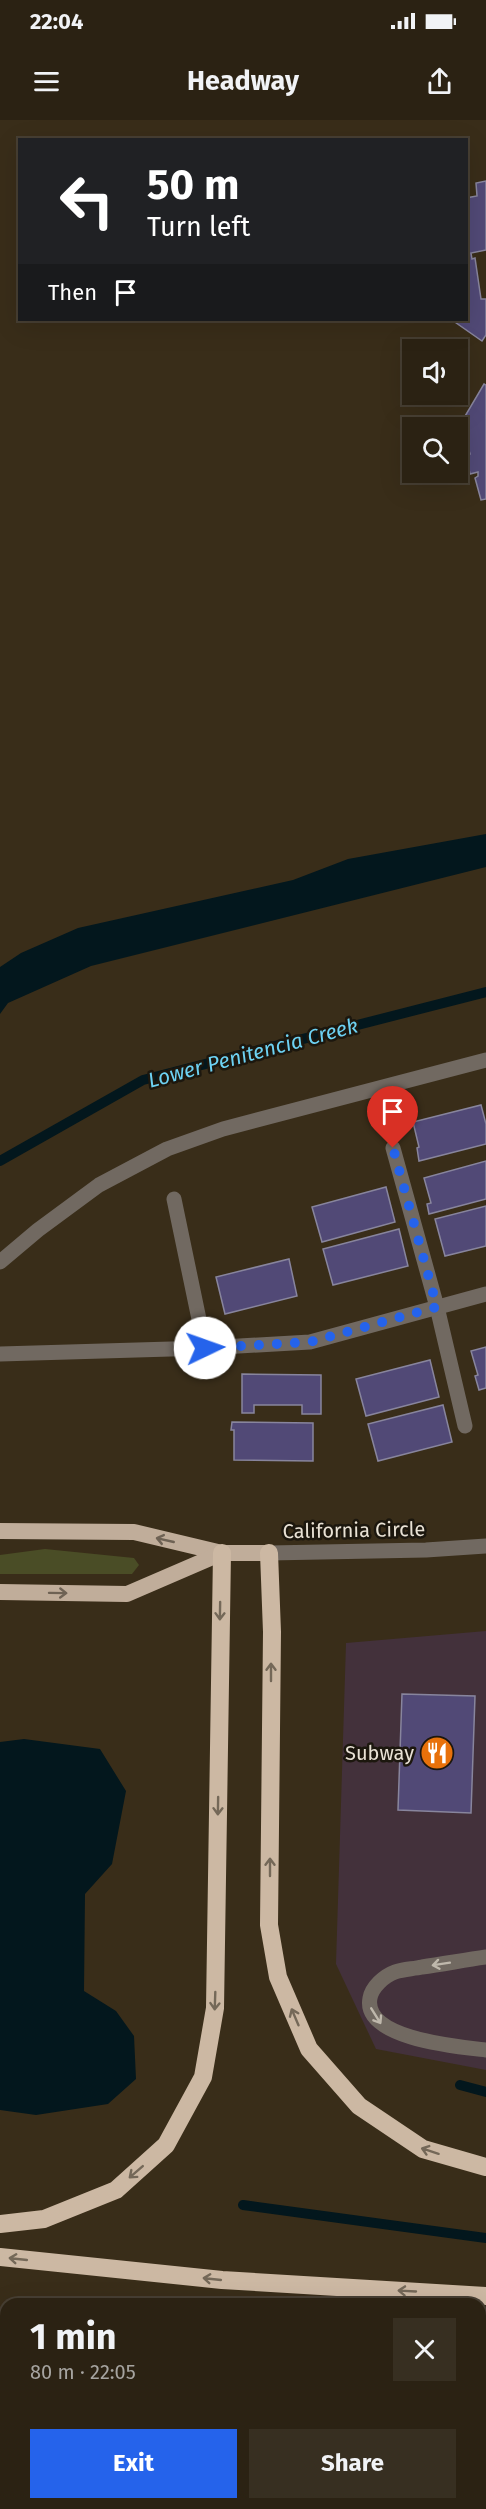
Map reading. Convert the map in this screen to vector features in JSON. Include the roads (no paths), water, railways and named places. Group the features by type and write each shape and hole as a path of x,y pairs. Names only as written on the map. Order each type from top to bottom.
{"highway":[{"name":"California Circle","path":"0,1531 134,1532 222,1553 269,1553"},
{"name":"California Circle","path":"0,1592 127,1594 222,1553"},
{"path":"0,2224 44,2219 116,2190 166,2145 203,2077 215,2008 222,1553"},
{"path":"269,1553 272,1632 270,1925 278,1977 309,2049 359,2106 423,2149 486,2167"},
{"path":"0,2257 222,2280 486,2296"}],"street":[{"path":"0,1262 38,1230 99,1185 167,1149 223,1129 486,1060"},
{"path":"393,1148 437,1307 465,1426"},
{"path":"174,1199 205,1348"},
{"path":"0,1354 205,1348 310,1342 486,1294"},
{"name":"California Circle","path":"269,1553 426,1551 486,1546"},
{"path":"486,1957 396,1971 373,1990 369,2000 372,2013 380,2024 390,2030 454,2046 486,2050"}],"water":[{"path":"486,834 486,867 91,966 8,1003 0,1014 0,967 21,953 78,928 293,880 348,859"},
{"path":"24,1739 100,1749 126,1791 112,1864 85,1894 84,1991 116,2011 134,2036 136,2079 108,2104 36,2115 0,2110 0,1742"}],"waterway":[{"name":"Lower Penitencia Creek","path":"0,1161 143,1080 486,992"},
{"path":"460,2085 486,2092"},
{"path":"243,2205 486,2238"}],"place":[{"name":"Subway","path":"437,1753"}]}
